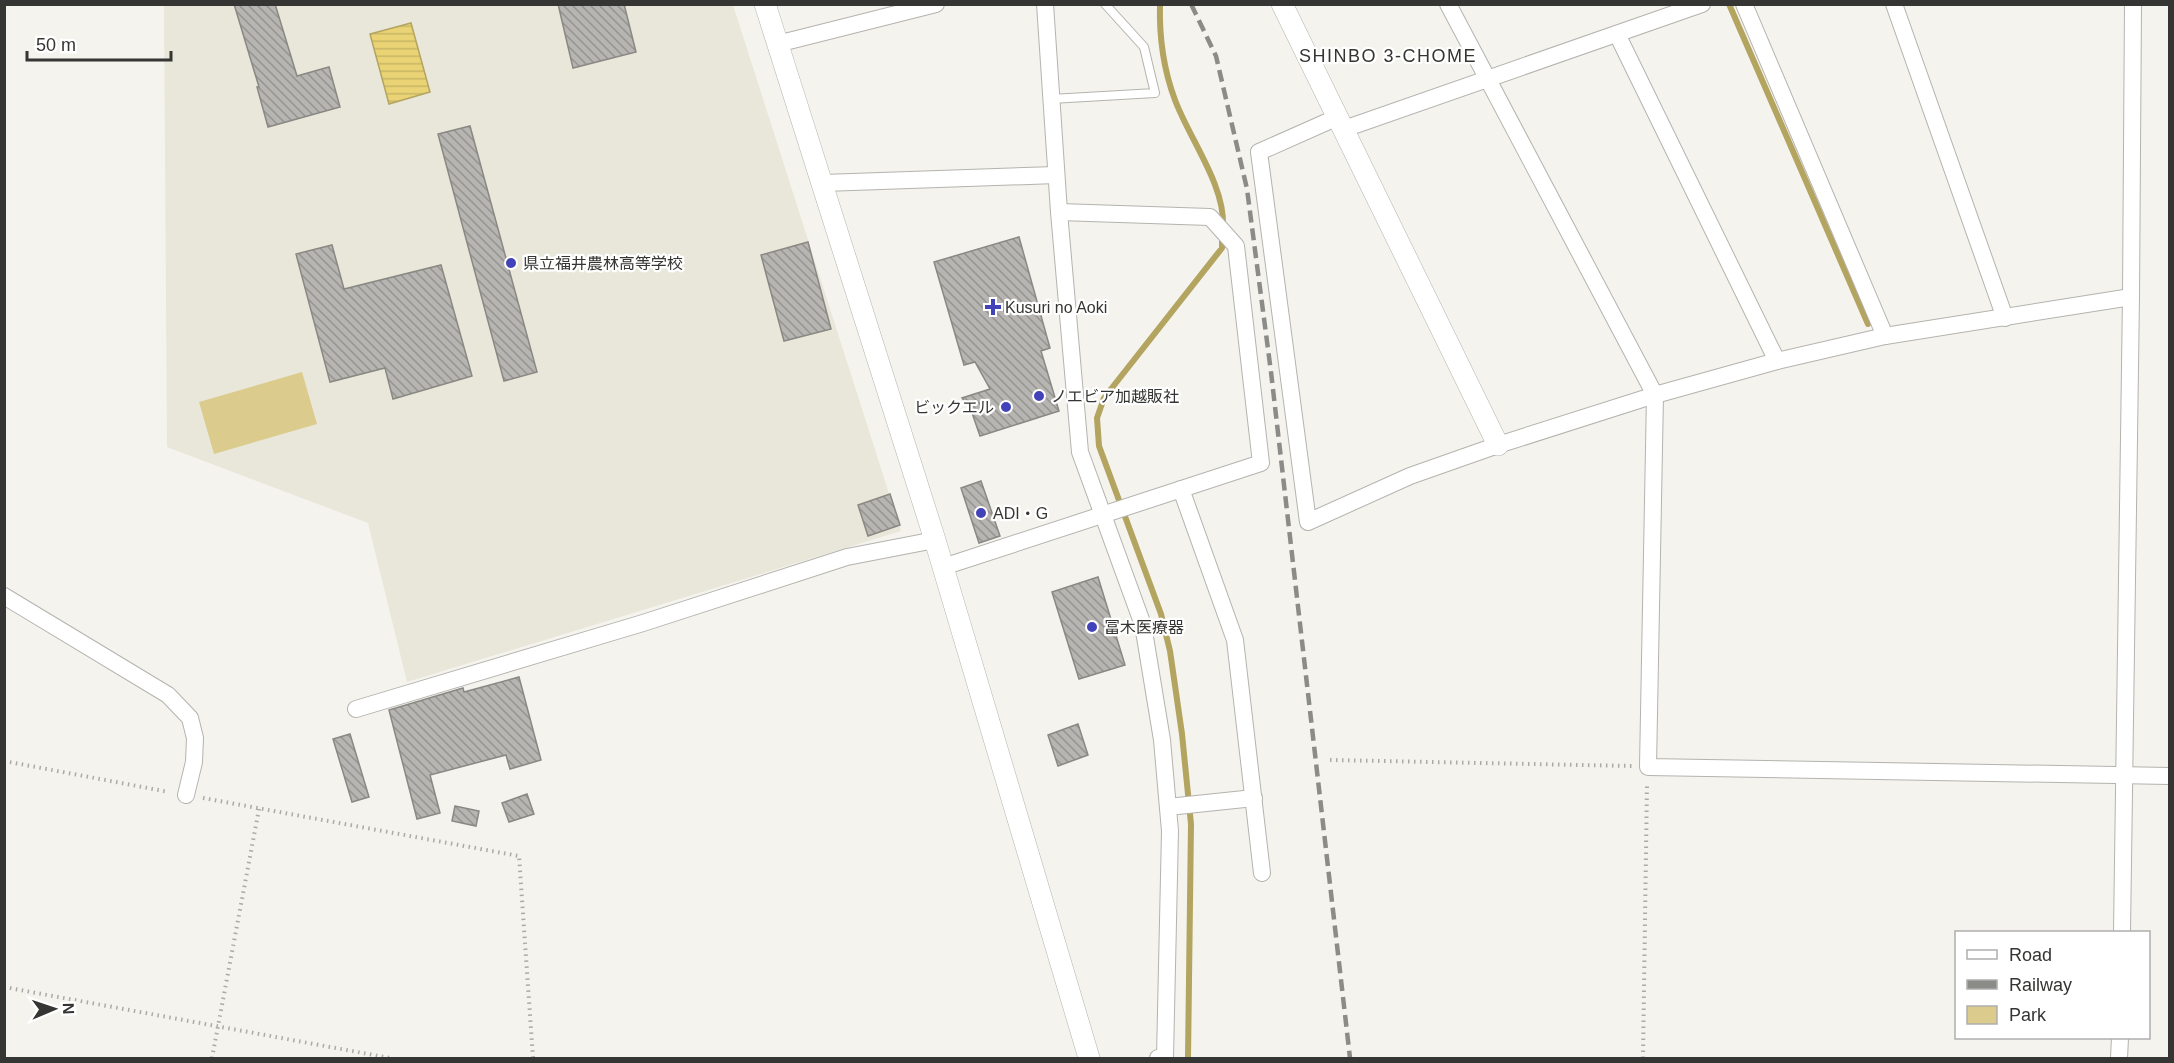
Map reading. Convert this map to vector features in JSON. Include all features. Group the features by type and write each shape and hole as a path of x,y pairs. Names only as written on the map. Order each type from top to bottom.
{"street":[{"path":"765,4 935,540 1089,1059"},
{"path":"777,44 936,4"},
{"path":"1045,4 1056,175 1080,452 1143,625 1162,741 1170,831 1165,1057 1158,1059"},
{"path":"1282,4 1498,445"},
{"path":"1448,4 1655,395 1648,766 2169,776"},
{"path":"1702,4 1487,79 1341,123 1259,152 1308,522 1410,476 1498,445 1655,395 1777,361 1885,336 2131,297"},
{"path":"1744,4 1885,336"},
{"path":"1894,4 2006,318"},
{"path":"2122,931 2133,4"},
{"path":"1617,34 1777,361"},
{"path":"823,183 1056,175"},
{"path":"943,567 1261,463 1236,246 1210,217 1059,212"},
{"path":"1180,489 1235,640 1262,873"},
{"path":"356,709 847,558 935,540"},
{"path":"4,596 168,695 190,718 195,738 194,762 186,795"},
{"path":"1168,807 1254,798"},
{"path":"2119,1059 2120,1039"}],"lane":[{"path":"1051,99 1155,93 1144,47 1105,4"}],"path":[{"path":"1330,760 1648,766 1643,1059"},
{"path":"4,761 519,856 533,1059"},
{"path":"212,1059 259,809"},
{"path":"4,987 390,1059"}],"shaded area":[{"path":"164,5 733,5 901,531 407,682 368,523 167,447"},
{"path":"411,23 430,92 389,104 370,34"}],"green space":[{"path":"302,372 317,424 214,454 199,402"}],"building":[{"path":"234,4 275,4 297,76 329,67 340,107 268,127 257,87 259,87"},
{"path":"558,4 624,4 636,52 573,68"},
{"path":"470,126 537,372 504,381 438,134"},
{"path":"1019,237 1050,348 1041,351 1059,411 980,436 971,410 962,398 990,389 975,362 964,365 934,262"},
{"path":"808,242 831,329 784,341 761,255"},
{"path":"332,245 344,289 441,265 472,376 393,399 385,368 330,382 296,254"},
{"path":"981,481 1000,536 979,543 961,488"},
{"path":"890,494 900,525 868,536 858,505"},
{"path":"1098,577 1125,665 1079,679 1052,592"},
{"path":"519,677 541,760 510,769 506,755 430,775 440,813 417,819 389,710 463,688 464,692"},
{"path":"1078,724 1088,755 1058,766 1048,735"},
{"path":"350,734 369,797 352,802 333,739"},
{"path":"527,794 534,814 509,822 502,803"},
{"path":"455,806 479,811 476,826 452,821"}],"waterway":[{"path":"1160,4 1161,41 1167,76 1181,115 1218,194 1223,226"},
{"path":"1729,4 1868,324"},
{"path":"1188,1058 1191,824 1182,734 1170,651 1161,614 1099,446 1097,418 1104,398 1222,248 1222,236"}],"railway":[{"path":"1191,4 1216,56 1247,189 1271,372 1350,1058"}],"place":[{"name":"県立福井農林高等学校","path":"511,263"},
{"name":"Kusuri no Aoki","path":"993,307"},
{"name":"ノエビア加越販社","path":"1039,396"},
{"name":"ビックエル","path":"1006,407"},
{"name":"ADI・G","path":"981,513"},
{"name":"冨木医療器","path":"1092,627"}],"district":[{"name":"SHINBO 3-CHOME","path":"1388,56"}]}
